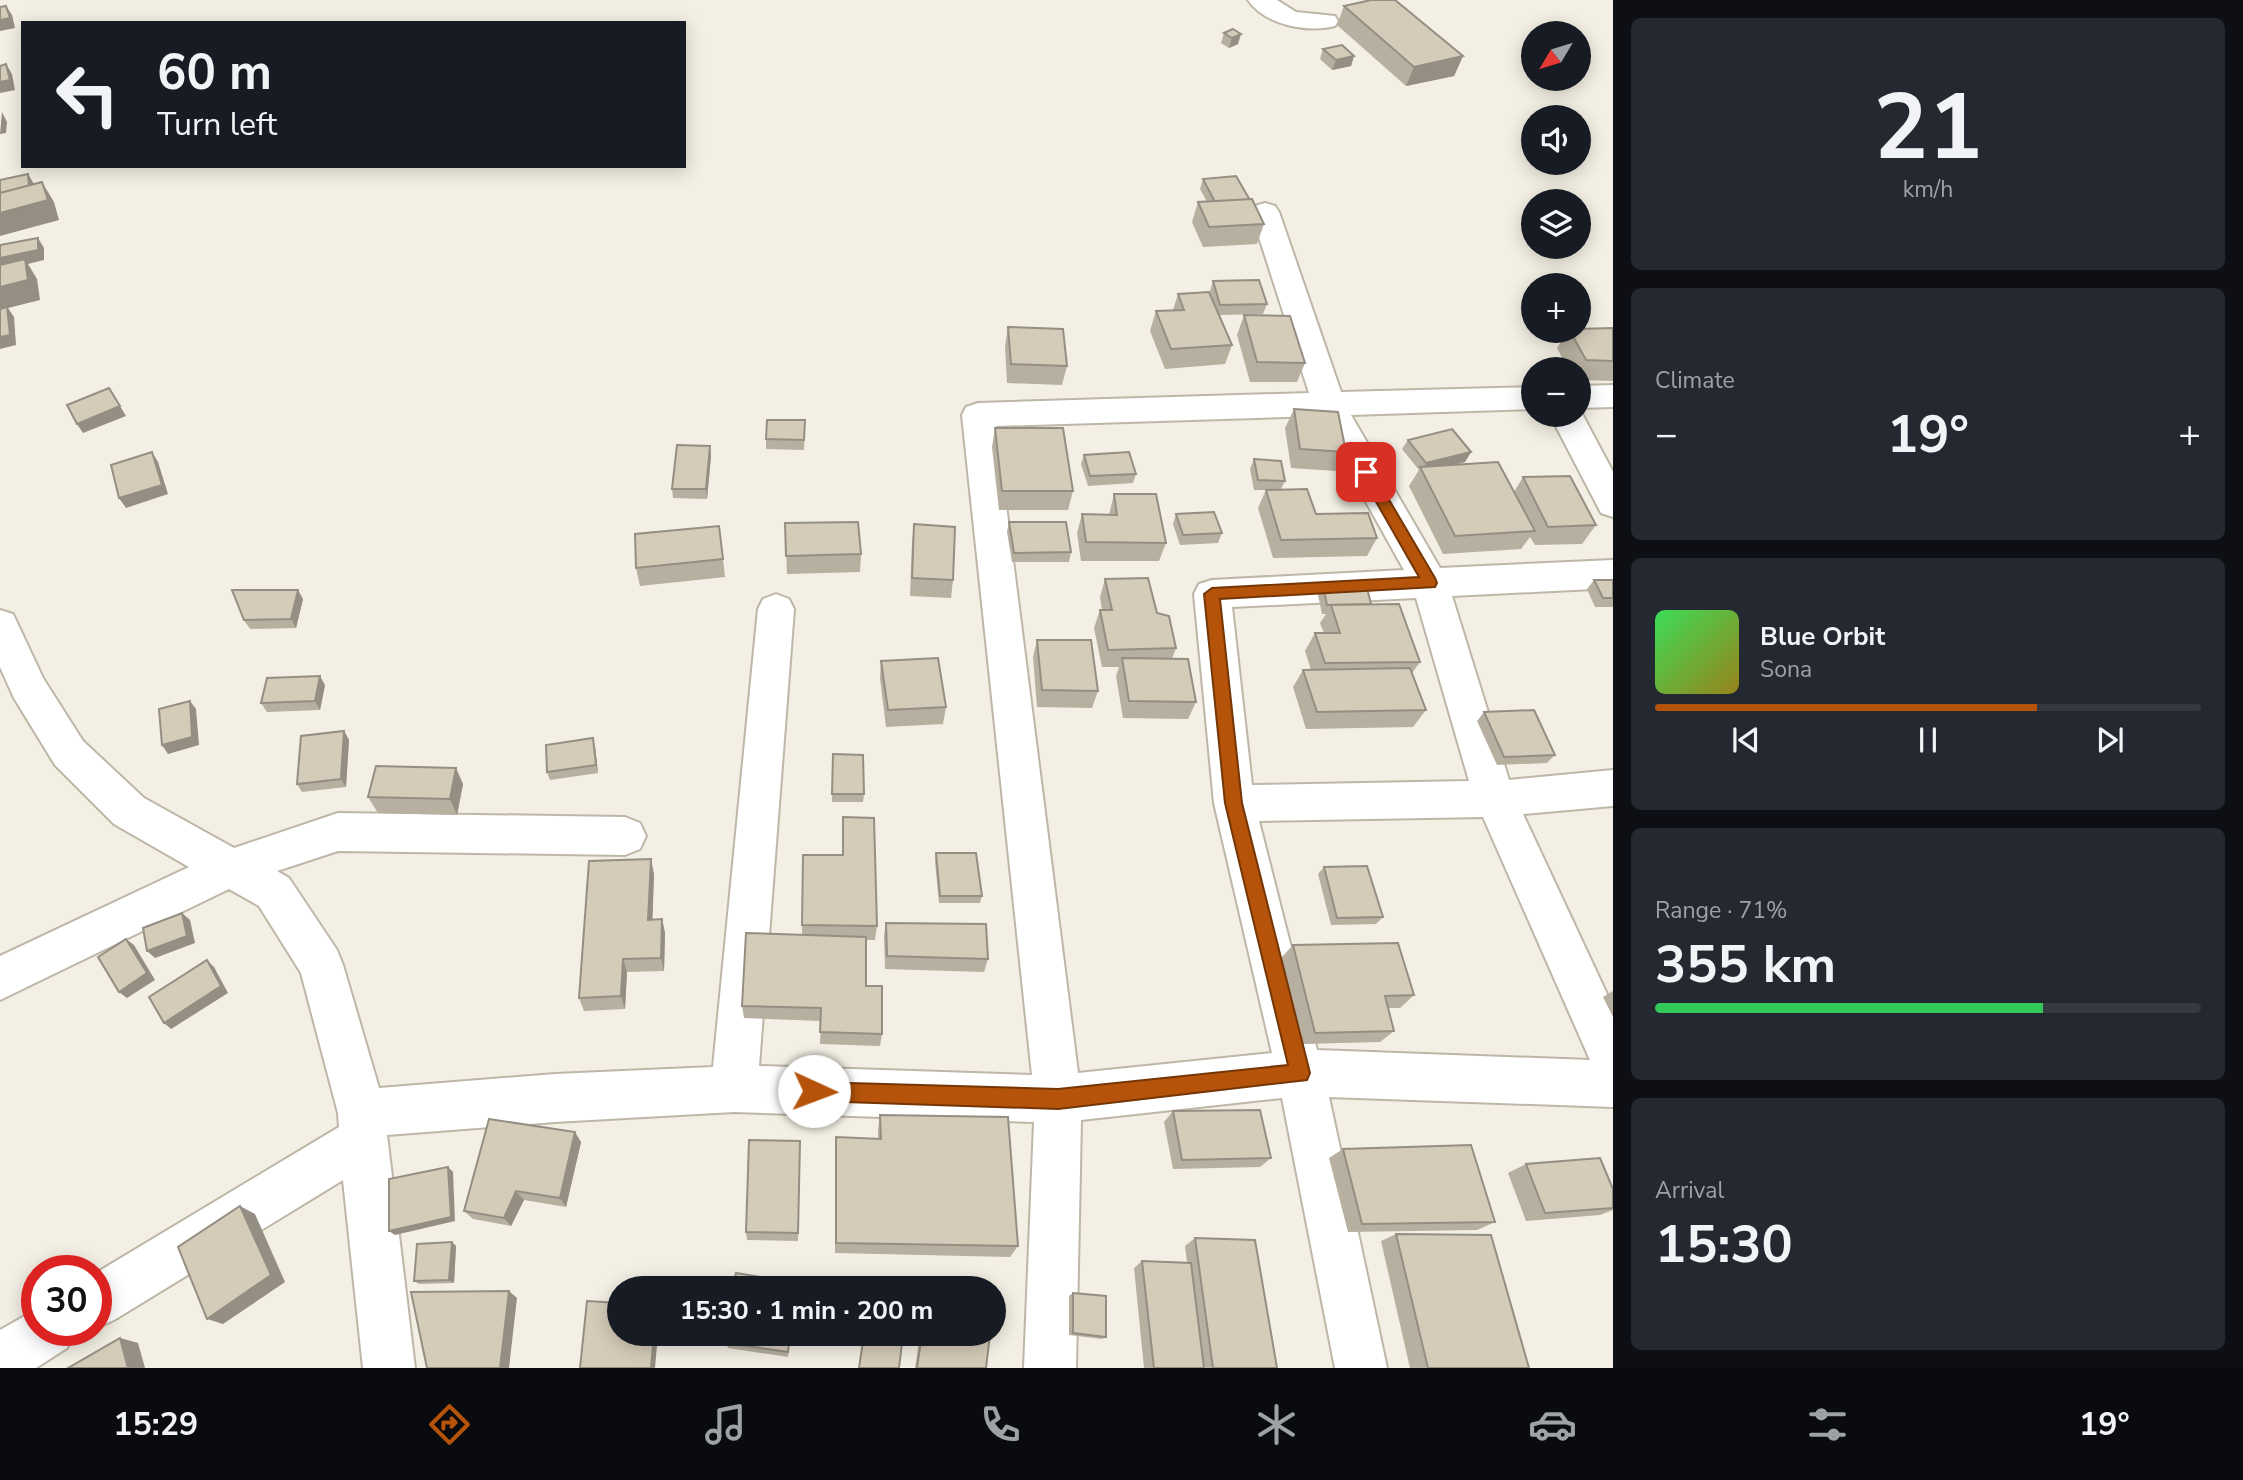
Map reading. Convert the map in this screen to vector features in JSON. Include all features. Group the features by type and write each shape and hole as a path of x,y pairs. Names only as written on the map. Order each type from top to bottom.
{"street":[{"path":"1259,0 1290,19 1326,21"},
{"path":"1265,212 1328,406 1430,583 1494,799 1613,1058"},
{"path":"1591,397 1613,396"},
{"path":"1051,1368 1058,1099 978,415 1521,398"},
{"path":"1572,427 1613,504"},
{"path":"1361,1368 1300,1073 1234,803 1212,594 1613,574"},
{"path":"733,1089 776,609"},
{"path":"0,625 14,692 69,753 129,811 274,892 321,965 363,1126 390,1368"},
{"path":"1234,803 1494,799 1613,788"},
{"path":"0,979 230,868 338,832 625,836"},
{"path":"112,1291 363,1126 555,1098 733,1089 1058,1099 1300,1073 1613,1084"},
{"path":"0,1360 23,1346"}],"building":[{"path":"1371,0 1395,0 1463,56 1414,67 1344,6"},
{"path":"6,6 10,18 0,20 0,7"},
{"path":"1233,29 1241,34 1232,38 1224,33"},
{"path":"1342,45 1354,56 1336,60 1323,49"},
{"path":"6,64 10,80 0,82 0,66"},
{"path":"28,174 29,186 0,193 0,180"},
{"path":"1236,176 1250,200 1215,202 1203,179"},
{"path":"42,182 48,200 0,213 0,193"},
{"path":"1252,199 1264,224 1209,227 1198,202"},
{"path":"38,238 38,250 0,258 0,245"},
{"path":"25,259 28,280 0,287 0,265"},
{"path":"1259,280 1267,304 1220,305 1213,281"},
{"path":"1209,292 1232,345 1171,349 1156,311 1184,310 1178,294"},
{"path":"7,307 10,335 0,337 0,309"},
{"path":"1244,315 1290,316 1305,363 1257,362"},
{"path":"1008,327 1063,329 1067,366 1011,364"},
{"path":"1613,328 1613,361 1591,360 1591,357 1584,357 1577,343 1591,343 1591,329"},
{"path":"109,388 120,406 77,424 67,405"},
{"path":"1294,409 1338,412 1346,452 1300,449"},
{"path":"767,420 805,420 804,440 766,439"},
{"path":"995,428 1063,428 1073,491 1002,491"},
{"path":"1452,429 1471,452 1426,463 1408,440"},
{"path":"677,445 710,446 706,489 672,489"},
{"path":"152,452 162,485 119,498 111,465"},
{"path":"1129,452 1136,474 1090,476 1084,455"},
{"path":"1254,459 1281,461 1285,481 1258,480"},
{"path":"1498,462 1535,531 1455,536 1420,467"},
{"path":"1570,476 1596,525 1548,527 1523,477"},
{"path":"1307,489 1316,514 1368,513 1377,538 1281,540 1266,490"},
{"path":"1114,494 1156,494 1166,543 1086,542 1082,514 1117,515"},
{"path":"1214,512 1222,533 1183,535 1176,514"},
{"path":"858,522 861,554 786,556 785,523"},
{"path":"1009,522 1066,522 1071,552 1014,553"},
{"path":"914,524 955,527 953,580 912,578"},
{"path":"719,526 723,559 636,568 635,534"},
{"path":"1148,578 1157,613 1169,616 1176,648 1108,650 1100,610 1112,610 1105,579"},
{"path":"1594,580 1613,580 1613,598 1603,598"},
{"path":"1323,586 1367,588 1371,604 1327,605"},
{"path":"232,590 298,590 291,619 244,620"},
{"path":"1399,604 1420,662 1325,663 1315,633 1340,633 1331,605"},
{"path":"1037,640 1091,640 1098,691 1042,690"},
{"path":"938,658 946,707 888,710 881,661"},
{"path":"1122,658 1188,659 1196,702 1129,701"},
{"path":"1410,668 1426,710 1317,712 1303,670"},
{"path":"320,676 315,701 261,703 267,678"},
{"path":"190,701 192,737 162,745 159,709"},
{"path":"1534,710 1555,755 1504,757 1484,712"},
{"path":"344,731 341,779 297,784 301,736"},
{"path":"593,738 596,765 547,772 546,745"},
{"path":"833,754 863,755 864,794 832,794"},
{"path":"376,766 456,768 450,799 368,797"},
{"path":"843,817 874,818 877,926 802,925 803,855 843,855"},
{"path":"936,853 976,853 982,896 940,896"},
{"path":"651,859 648,920 662,919 661,958 623,959 621,996 579,998 589,861"},
{"path":"1367,866 1383,917 1337,918 1324,867"},
{"path":"182,913 187,936 147,951 143,928"},
{"path":"886,923 986,924 988,959 887,956"},
{"path":"746,933 866,937 866,986 882,986 882,1034 820,1032 821,1008 742,1006"},
{"path":"126,939 147,973 119,992 98,957"},
{"path":"1398,943 1414,995 1385,996 1394,1031 1315,1033 1293,945"},
{"path":"207,960 221,986 164,1023 149,997"},
{"path":"1260,1110 1271,1158 1182,1160 1173,1111"},
{"path":"880,1115 1008,1117 1018,1246 836,1243 836,1137 881,1139"},
{"path":"489,1119 575,1132 560,1198 516,1191 504,1218 464,1211"},
{"path":"749,1140 800,1141 798,1233 746,1232"},
{"path":"1471,1145 1495,1222 1362,1224 1343,1149"},
{"path":"1600,1158 1613,1189 1613,1208 1545,1213 1526,1164"},
{"path":"448,1167 451,1217 389,1231 389,1179"},
{"path":"240,1206 271,1275 207,1319 178,1247"},
{"path":"1396,1234 1491,1235 1529,1368 1428,1368"},
{"path":"1195,1238 1255,1240 1277,1368 1213,1368"},
{"path":"452,1242 449,1280 414,1281 417,1244"},
{"path":"1142,1261 1191,1263 1204,1368 1154,1368"},
{"path":"509,1291 500,1368 427,1368 411,1292"},
{"path":"1073,1293 1106,1296 1106,1337 1073,1333"},
{"path":"587,1301 607,1302 607,1346 653,1346 651,1368 580,1368"},
{"path":"120,1338 128,1368 68,1368 106,1346 112,1346 112,1343"},
{"path":"747,1346 789,1346 788,1352"},
{"path":"862,1346 902,1346 899,1368 859,1368"},
{"path":"920,1346 989,1346 986,1368 917,1368"}],"route":[{"path":"814,1091 1058,1099 1300,1073 1234,803 1212,594 1430,583 1366,472"}]}
